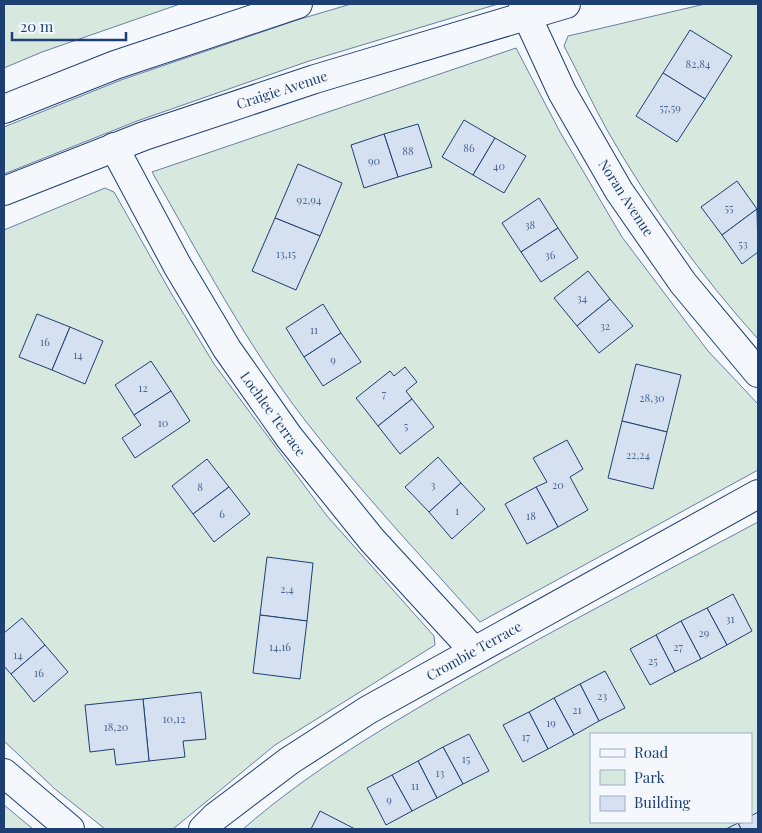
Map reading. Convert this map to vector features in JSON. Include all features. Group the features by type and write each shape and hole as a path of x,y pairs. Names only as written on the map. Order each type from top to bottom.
{"street":[{"path":"4,109 115,65 298,4"},
{"name":"Craigie Avenue","path":"4,191 114,147 525,9 566,4"},
{"name":"Noran Avenue","path":"525,9 562,92 619,191 683,283 758,373"},
{"name":"Lochlee Terrace","path":"114,147 177,266 226,349 283,429 372,540 474,650"},
{"name":"Crombie Terrace","path":"202,829 215,817 289,762 368,710 758,494"},
{"path":"4,773 70,829"}],"green space":[{"path":"4,4 180,4 42,52 4,68"},
{"path":"351,4 498,4 309,61 137,121 4,174 4,127 121,80 297,20"},
{"path":"705,4 758,4 758,339 716,290 677,239 623,158 564,46 568,36"},
{"path":"516,48 560,132 622,237 708,351 758,404 758,470 480,622 346,471 282,390 224,298 152,172"},
{"path":"105,188 114,192 214,364 327,516 434,636 435,645 275,745 173,829 105,829 55,789 4,741 4,230"},
{"path":"758,522 758,829 243,829 296,787 351,749 538,639"},
{"path":"4,805 33,829 4,829"}],"building":[{"path":"690,30 732,56 705,99 663,73"},
{"path":"663,73 705,99 677,142 636,116"},
{"path":"464,120 495,138 473,175 442,157"},
{"path":"418,124 432,167 398,177 384,134"},
{"path":"384,134 398,177 364,188 351,145"},
{"path":"495,138 526,156 504,193 473,175"},
{"path":"298,164 342,183 320,236 275,218"},
{"path":"737,181 757,209 722,235 701,207"},
{"path":"539,198 558,228 521,252 502,223"},
{"path":"757,209 758,252 742,264 722,235"},
{"path":"275,218 320,236 296,290 252,271"},
{"path":"558,228 578,258 541,282 521,252"},
{"path":"588,271 610,299 577,326 554,298"},
{"path":"610,299 633,326 599,353 577,326"},
{"path":"323,304 341,333 304,357 286,328"},
{"path":"37,314 70,327 52,370 19,357"},
{"path":"70,327 103,341 85,384 52,370"},
{"path":"341,333 361,362 323,386 304,357"},
{"path":"151,361 171,391 134,415 115,385"},
{"path":"636,364 681,375 667,432 622,421"},
{"path":"405,367 417,382 406,391 412,399 378,426 356,398 390,371 394,376"},
{"path":"171,391 190,421 135,458 122,438 141,425 134,415"},
{"path":"412,399 434,427 400,454 378,426"},
{"path":"622,421 667,432 653,489 608,478"},
{"path":"567,440 583,469 570,477 588,510 558,527 536,487 547,482 533,458"},
{"path":"438,457 461,483 429,512 405,487"},
{"path":"207,459 229,487 193,514 172,486"},
{"path":"461,483 485,509 452,539 429,512"},
{"path":"229,487 250,514 214,542 193,514"},
{"path":"536,487 558,527 527,544 505,504"},
{"path":"267,557 313,563 307,621 260,615"},
{"path":"733,594 752,631 727,645 707,608"},
{"path":"707,608 727,645 701,659 681,621"},
{"path":"260,615 307,621 300,679 253,673"},
{"path":"22,618 45,645 11,674 4,666 4,633"},
{"path":"681,621 701,659 675,672 656,635"},
{"path":"656,635 675,672 650,685 630,649"},
{"path":"45,645 68,672 34,702 11,674"},
{"path":"605,671 625,708 599,721 580,684"},
{"path":"580,684 599,721 574,735 554,698"},
{"path":"201,692 206,739 183,741 185,757 149,761 143,699"},
{"path":"554,698 574,735 548,749 529,712"},
{"path":"143,699 149,761 116,765 114,749 90,752 85,705"},
{"path":"529,712 548,749 523,762 503,725"},
{"path":"469,734 489,771 463,784 443,747"},
{"path":"443,747 463,784 437,798 418,761"},
{"path":"418,761 437,798 412,811 392,775"},
{"path":"392,775 412,811 386,825 367,788"},
{"path":"320,811 355,829 311,829"},
{"path":"758,812 758,829 741,829 738,823 752,823 752,815"},
{"path":"738,823 741,829 726,829"}]}
